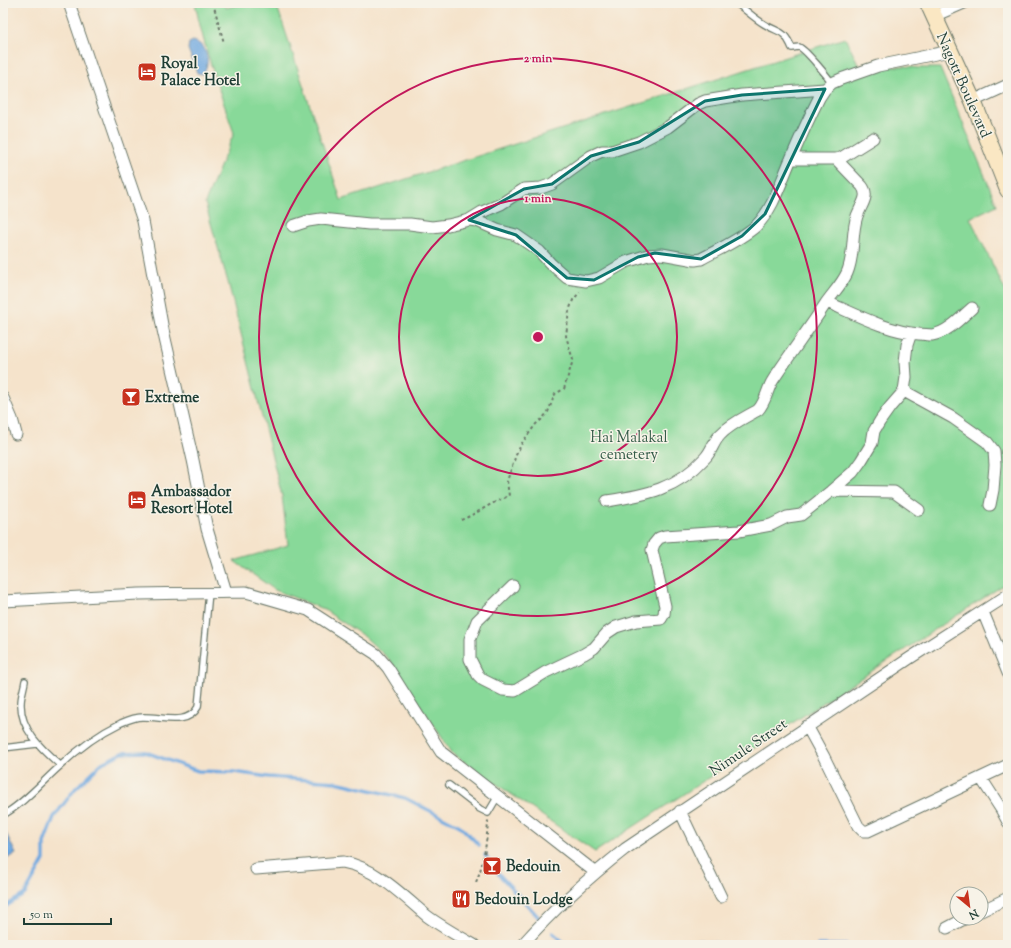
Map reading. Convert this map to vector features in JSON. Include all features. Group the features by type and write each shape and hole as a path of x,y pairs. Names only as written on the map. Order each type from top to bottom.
{"street":[{"path":"69,3 143,221 164,330 207,529 226,592"},
{"path":"931,10 964,3"},
{"name":"Nagott Boulevard","path":"931,10 972,101 1007,187"},
{"path":"293,226 320,219 369,224 410,224 432,227 469,220 482,212 501,204 524,189 541,188 552,184 591,156 602,151 612,151 639,142 668,127 698,104 742,95 829,86 878,66 950,51"},
{"path":"972,101 1008,85"},
{"path":"469,220 477,221 497,230 516,235 539,251 567,278 594,280 626,262 648,255 662,254 695,260 701,259 742,236 755,226 765,214 777,194 790,159 818,98 829,86"},
{"path":"790,159 841,158 874,138"},
{"path":"607,501 657,491 678,480 697,466 710,452 719,435 727,428 763,406 772,381 848,272 857,216 866,196 865,190 862,186 836,159"},
{"path":"827,302 869,321 897,330 932,335 953,326 972,308"},
{"path":"513,586 477,622 472,632 470,648 470,658 478,675 483,680 503,690 515,691 546,672 594,648 607,633 616,627 636,621 662,619 665,606 652,550 654,544 659,538 665,536 739,531 771,526 787,517 801,515 831,491 853,472 872,443 874,431 880,421 904,391 907,345 911,333"},
{"path":"904,391 953,418 987,442 994,450 995,465 990,506"},
{"path":"3,398 12,419 16,434"},
{"path":"831,491 894,492 919,510"},
{"path":"3,601 139,594 246,592 308,610 376,654 388,668 441,752 594,872"},
{"name":"Nimule Street","path":"522,945 542,922 594,872 624,849 806,726 1008,595"},
{"path":"983,612 1008,673"},
{"path":"806,726 824,757 858,826 863,831 868,831 1008,765"},
{"path":"981,778 1002,809 1008,822"},
{"path":"680,811 721,897"},
{"path":"256,869 343,862 355,864 389,884 427,916 474,945"},
{"path":"989,907 1008,898"},
{"path":"947,928 951,926"}],"lane":[{"path":"736,3 764,24 781,31 788,39 792,48 799,48 804,51 825,73 829,86"},
{"path":"3,814 27,797 60,765 86,744 121,723 133,718 142,717 174,719 187,718 194,714 198,707 209,592"},
{"path":"25,681 21,703 23,718 29,732 37,744 60,765"},
{"path":"3,748 37,744"},
{"path":"449,784 480,809 488,813 498,796"}],"path":[{"path":"213,3 224,43"},
{"path":"461,520 489,506 495,501 509,496 507,481 522,443 536,424 548,412 555,394 564,389 573,360 566,336 570,305 583,288 586,280"},
{"path":"476,882 482,868 487,837 488,813"}],"highlighted area":[{"path":"825,89 765,214 742,236 701,259 655,253 638,257 594,280 567,278 516,235 469,220 524,189 552,184 591,156 639,142 705,101 742,95"}],"green space":[{"name":"Hai Malakal cemetery","path":"195,3 225,3 226,8 245,3 276,3 341,200 845,38 860,67 905,66 918,68 940,68 997,205 970,218 1008,296 1008,582 595,852 453,754 390,660 365,637 323,609 275,590 234,561 288,545 282,496 228,282 205,203 234,133 207,53"}],"water":[{"path":"193,41 202,46 205,50 207,65 202,74 197,73 188,49 189,43"},
{"path":"6,833 16,854 4,860 3,835"}],"waterway":[{"path":"3,908 25,894 44,860 44,843 54,817 75,789 102,763 122,753 145,752 198,771 234,772 269,777 336,782 405,798 460,826 479,845"},
{"path":"485,855 495,870 542,921"},
{"path":"553,933 567,945"},
{"path":"681,945 700,941 727,945"},
{"path":"818,945 847,945"}],"place":[{"name":"Royal Palace Hotel","path":"147,72"},
{"name":"Extreme","path":"131,397"},
{"name":"Ambassador Resort Hotel","path":"137,500"},
{"name":"Bedouin","path":"492,866"},
{"name":"Bedouin Lodge","path":"461,899"}]}
